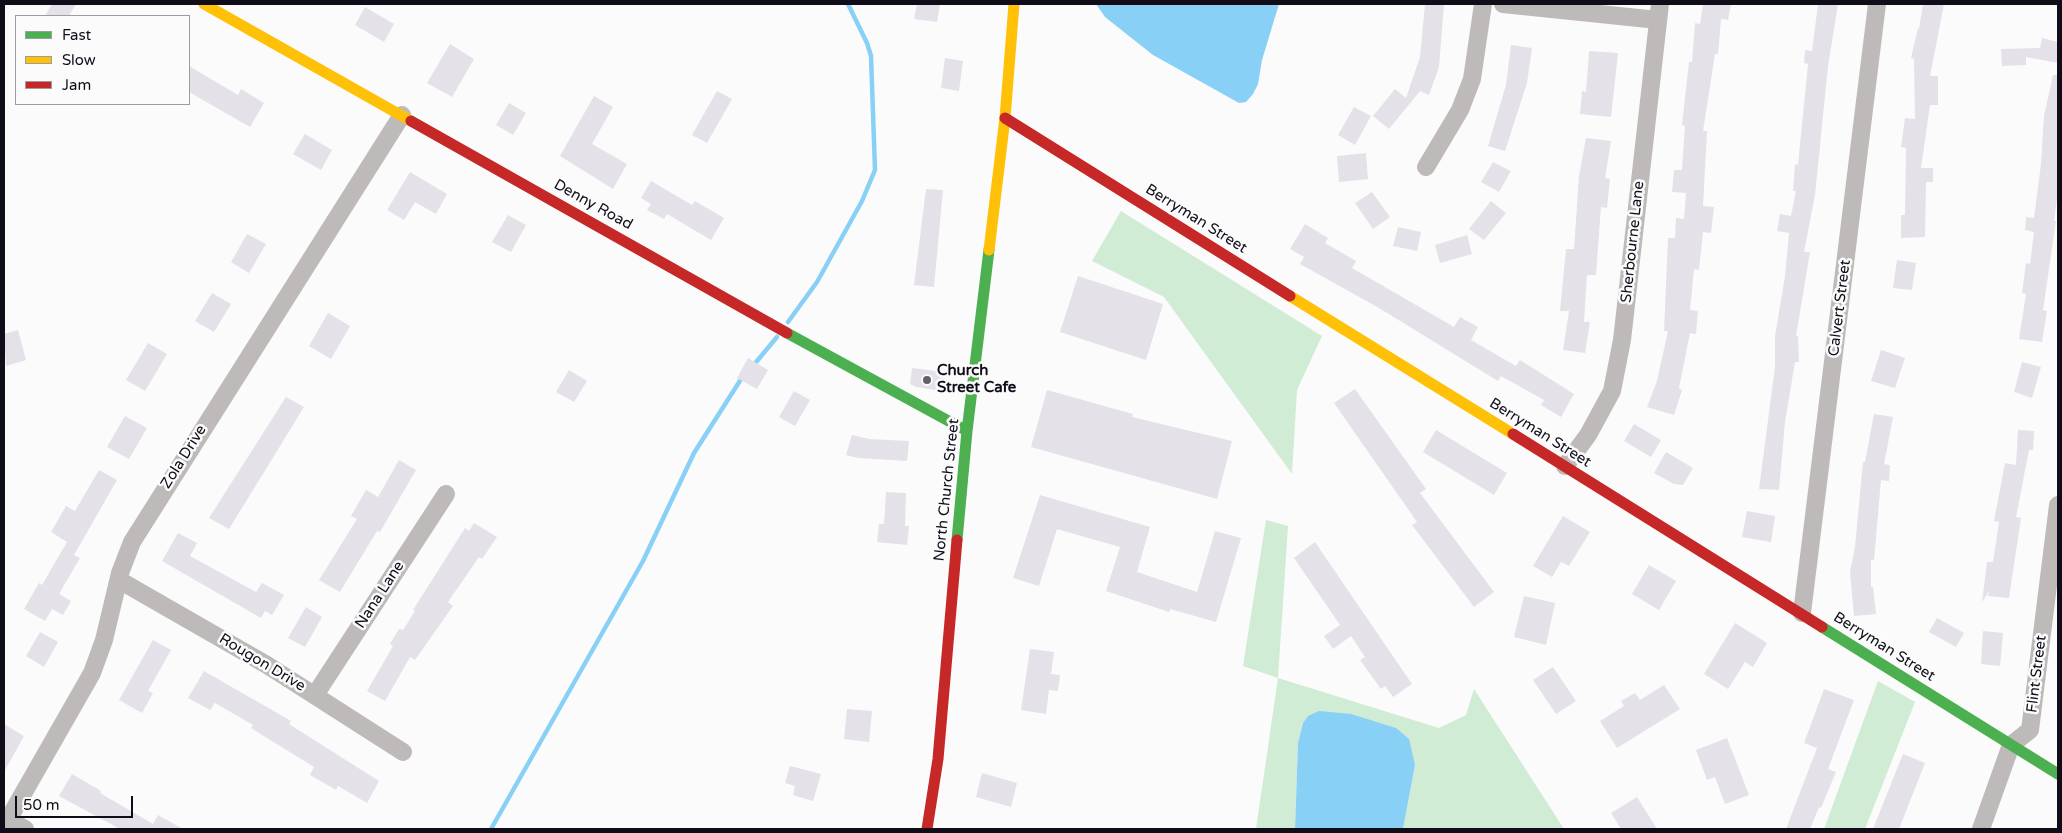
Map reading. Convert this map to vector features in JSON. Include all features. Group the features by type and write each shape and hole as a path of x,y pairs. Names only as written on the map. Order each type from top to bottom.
{"street":[{"name":"Denny Road","path":"204,4 874,382 967,432"},
{"name":"North Church Street","path":"927,829 938,759 967,432 1005,118 1014,4"},
{"path":"1426,167 1460,110 1472,79 1483,4"},
{"path":"1503,4 1659,12"},
{"name":"Calvert Street","path":"1802,613 1877,4"},
{"name":"Sherbourne Lane","path":"1565,466 1588,434 1612,391 1622,340 1659,12"},
{"name":"Zola Drive","path":"6,819 92,673 104,640 118,580 132,542 402,115"},
{"name":"Berryman Street","path":"1005,118 2058,774"},
{"name":"Nana Lane","path":"315,695 446,494"},
{"name":"Flint Street","path":"2011,744 2030,730 2058,505"},
{"name":"Rougon Drive","path":"118,580 267,664 403,752"},
{"path":"1981,829 2011,744"},
{"path":"6,819 25,829"}],"green space":[{"path":"1121,211 1322,336 1297,390 1292,474 1164,297 1092,261"},
{"path":"1266,520 1288,526 1278,678 1243,666"},
{"path":"1278,678 1439,728 1466,715 1474,689 1564,829 1403,829 1415,765 1303,723 1298,743 1295,829 1256,829"},
{"path":"1878,681 1915,702 1865,829 1824,829"}],"water":[{"path":"1096,4 1279,4 1262,60 1258,84 1246,102 1239,103 1153,55 1105,17"},
{"path":"1319,711 1351,714 1396,728 1409,739 1415,765 1403,829 1295,829 1298,743 1303,723 1308,716"}],"building":[{"path":"52,4 76,4 70,15 46,15"},
{"path":"917,4 940,4 937,22 914,19"},
{"path":"1425,4 1444,4 1439,67 1429,95 1420,91 1389,129 1373,116 1395,89 1406,98 1420,57"},
{"path":"1703,4 1731,4 1728,20 1721,19 1718,54 1715,54 1703,131 1707,131 1703,206 1714,207 1711,233 1703,232 1699,270 1694,269 1690,310 1698,311 1696,334 1690,333 1679,388 1682,390 1674,415 1647,407 1657,381 1668,331 1664,331 1668,238 1675,238 1676,218 1684,219 1686,193 1672,192 1674,170 1682,170 1685,126 1682,125 1689,62 1692,62 1695,23 1700,24"},
{"path":"1818,4 1838,4 1828,66 1815,195 1804,252 1810,252 1796,336 1798,336 1799,362 1795,362 1785,422 1779,490 1759,489 1775,367 1775,336 1785,276 1789,233 1777,231 1780,214 1791,216 1796,191 1793,191 1795,164 1798,165 1808,64 1804,63 1805,50 1812,51"},
{"path":"1923,4 1944,4 1930,76 1938,76 1938,105 1930,105 1921,168 1933,168 1933,182 1926,182 1925,237 1901,238 1901,215 1905,215 1906,148 1901,147 1905,118 1915,119 1914,59 1911,58 1919,29"},
{"path":"365,7 394,24 384,42 355,25"},
{"path":"2042,38 2058,42 2058,63 2026,57 2026,65 2002,66 2001,49 2040,48"},
{"path":"450,44 474,59 452,97 427,83"},
{"path":"1511,45 1532,48 1527,83 1505,151 1488,146 1506,85"},
{"path":"1589,51 1618,53 1611,117 1580,114 1582,91 1586,92"},
{"path":"945,58 963,61 959,91 941,88"},
{"path":"190,67 238,95 241,89 264,103 250,127 190,93"},
{"path":"2053,75 2058,75 2058,190 2054,221 2056,221 2043,310 2047,311 2042,342 2019,339 2026,294 2022,293 2026,263 2030,264 2034,232 2025,230 2026,217 2034,218 2041,164 2044,116"},
{"path":"717,91 732,99 707,143 692,135"},
{"path":"594,96 613,107 592,144 627,164 613,189 560,156"},
{"path":"509,103 526,113 513,135 496,125"},
{"path":"1354,107 1371,116 1355,145 1338,135"},
{"path":"305,134 332,150 321,170 293,154"},
{"path":"1586,138 1611,141 1605,178 1610,179 1607,208 1601,207 1596,275 1587,275 1584,322 1590,322 1585,353 1563,350 1569,311 1560,311 1566,249 1574,249 1579,176"},
{"path":"1366,153 1368,179 1339,182 1337,156"},
{"path":"1493,162 1511,171 1499,192 1481,182"},
{"path":"410,172 447,194 436,214 415,202 404,220 387,210"},
{"path":"651,181 692,205 695,201 724,218 711,240 667,214 664,219 647,210 651,204 641,198"},
{"path":"926,189 943,190 934,287 914,285"},
{"path":"1372,192 1390,217 1373,229 1355,203"},
{"path":"1491,201 1506,213 1484,240 1469,229"},
{"path":"508,215 526,225 511,252 492,242"},
{"path":"1305,224 1328,238 1325,243 1356,261 1352,268 1454,327 1460,317 1478,327 1471,340 1516,366 1520,360 1574,394 1561,417 1541,405 1544,400 1501,376 1498,381 1379,308 1300,264 1304,257 1290,249"},
{"path":"1398,227 1421,232 1417,251 1393,246"},
{"path":"247,234 266,244 249,273 231,262"},
{"path":"1467,235 1472,254 1440,263 1435,245"},
{"path":"1897,260 1916,263 1912,290 1893,288"},
{"path":"1078,276 1163,304 1146,360 1060,332"},
{"path":"212,293 231,304 214,332 195,321"},
{"path":"328,313 350,326 331,359 309,346"},
{"path":"18,330 26,360 6,366 4,334"},
{"path":"148,343 167,354 145,391 126,380"},
{"path":"1881,350 1905,358 1895,388 1871,381"},
{"path":"748,358 768,370 757,389 737,378"},
{"path":"2022,362 2041,367 2032,398 2014,392"},
{"path":"912,368 944,372 942,391 916,387 910,384"},
{"path":"569,370 587,381 574,402 556,392"},
{"path":"1355,389 1426,489 1420,493 1494,592 1474,607 1412,525 1417,522 1334,403"},
{"path":"1047,390 1133,414 1132,417 1232,441 1217,499 1031,447"},
{"path":"794,391 810,400 795,426 779,417"},
{"path":"286,397 304,407 229,529 209,518"},
{"path":"1874,414 1893,417 1884,464 1890,465 1889,481 1881,480 1874,560 1871,560 1871,587 1873,587 1876,614 1854,616 1850,572 1855,547 1863,462 1865,462"},
{"path":"125,416 147,428 129,459 107,447"},
{"path":"1634,424 1661,440 1651,457 1624,441"},
{"path":"1436,430 1507,473 1494,495 1423,452"},
{"path":"2018,430 2034,431 2033,450 2029,450 2016,517 2021,518 2009,598 1988,596 1989,591 1982,602 1987,562 1993,562 1999,522 1994,521 2005,463 2016,465"},
{"path":"852,435 869,439 909,441 907,461 858,458 846,455"},
{"path":"1666,452 1693,468 1683,485 1674,484 1654,473"},
{"path":"399,460 416,470 380,532 377,531 340,592 319,580 357,519 351,516 366,490 378,497"},
{"path":"99,470 117,480 74,555 80,558 59,594 71,601 63,615 52,609 45,621 24,609 39,583 42,585 67,542 51,532 66,506 75,511"},
{"path":"886,492 906,493 905,526 909,526 907,545 877,542 879,524 884,524"},
{"path":"1040,495 1150,527 1137,572 1197,592 1215,531 1241,538 1216,622 1170,609 1169,612 1106,591 1120,547 1057,529 1039,586 1013,578"},
{"path":"1747,511 1775,516 1771,542 1742,537"},
{"path":"1563,516 1590,532 1569,566 1561,562 1552,577 1533,566"},
{"path":"474,523 497,537 482,559 479,557 448,602 453,606 415,660 410,657 385,701 367,691 393,646 390,644 399,629 403,630 415,611 413,610 465,528 469,531"},
{"path":"178,533 197,543 190,556 256,592 262,583 284,595 272,615 265,611 261,618 162,561"},
{"path":"1315,542 1412,684 1393,697 1385,686 1381,689 1360,660 1365,657 1351,636 1333,649 1324,636 1340,625 1294,558"},
{"path":"1649,565 1676,581 1659,610 1632,594"},
{"path":"1524,596 1555,603 1546,645 1514,637"},
{"path":"306,607 322,617 305,647 288,638"},
{"path":"1937,618 1964,633 1956,647 1929,632"},
{"path":"1735,623 1767,643 1753,667 1745,662 1728,689 1704,674"},
{"path":"1983,631 2003,633 2000,666 1981,664"},
{"path":"40,632 58,642 44,667 26,656"},
{"path":"153,640 171,650 148,691 153,693 142,713 119,700"},
{"path":"1030,649 1054,652 1051,674 1060,675 1058,691 1049,690 1046,714 1021,710"},
{"path":"1553,667 1576,701 1556,714 1533,680"},
{"path":"204,671 291,721 289,724 379,781 367,803 338,786 336,790 310,775 314,767 251,728 253,725 215,703 210,710 188,698"},
{"path":"1664,685 1680,709 1617,748 1600,721 1624,706 1621,701 1635,693 1640,700"},
{"path":"1824,689 1854,700 1828,769 1836,772 1810,829 1786,829 1817,748 1804,743"},
{"path":"847,709 872,711 869,742 844,739"},
{"path":"4,724 24,736 4,772"},
{"path":"1727,738 1749,795 1725,804 1715,777 1707,780 1696,750"},
{"path":"1903,754 1925,763 1899,829 1873,829"},
{"path":"790,766 821,774 813,801 793,795 795,786 785,783"},
{"path":"982,773 1017,783 1011,807 976,797"},
{"path":"72,774 153,824 158,815 183,829 120,829 59,796"},
{"path":"1637,797 1657,829 1621,829 1611,813"}],"waterway":[{"path":"788,322 817,282 862,201 875,170 871,56 867,43 848,4"},
{"path":"752,367 777,337"},
{"path":"491,829 643,561 694,453 743,376"}],"traffic: fast":[{"path":"957,540 967,431 989,250"},
{"path":"787,333 967,431"},
{"path":"1822,627 2058,774"}],"traffic: slow":[{"path":"204,4 411,121"},
{"path":"989,250 1005,118 1014,4"},
{"path":"1290,296 1513,434"}],"traffic: jam":[{"path":"1005,118 1290,296"},
{"path":"411,121 787,333"},
{"path":"1513,434 1822,627"},
{"path":"927,829 938,759 957,540"}],"place":[{"name":"Church Street Cafe","path":"927,380"}]}
